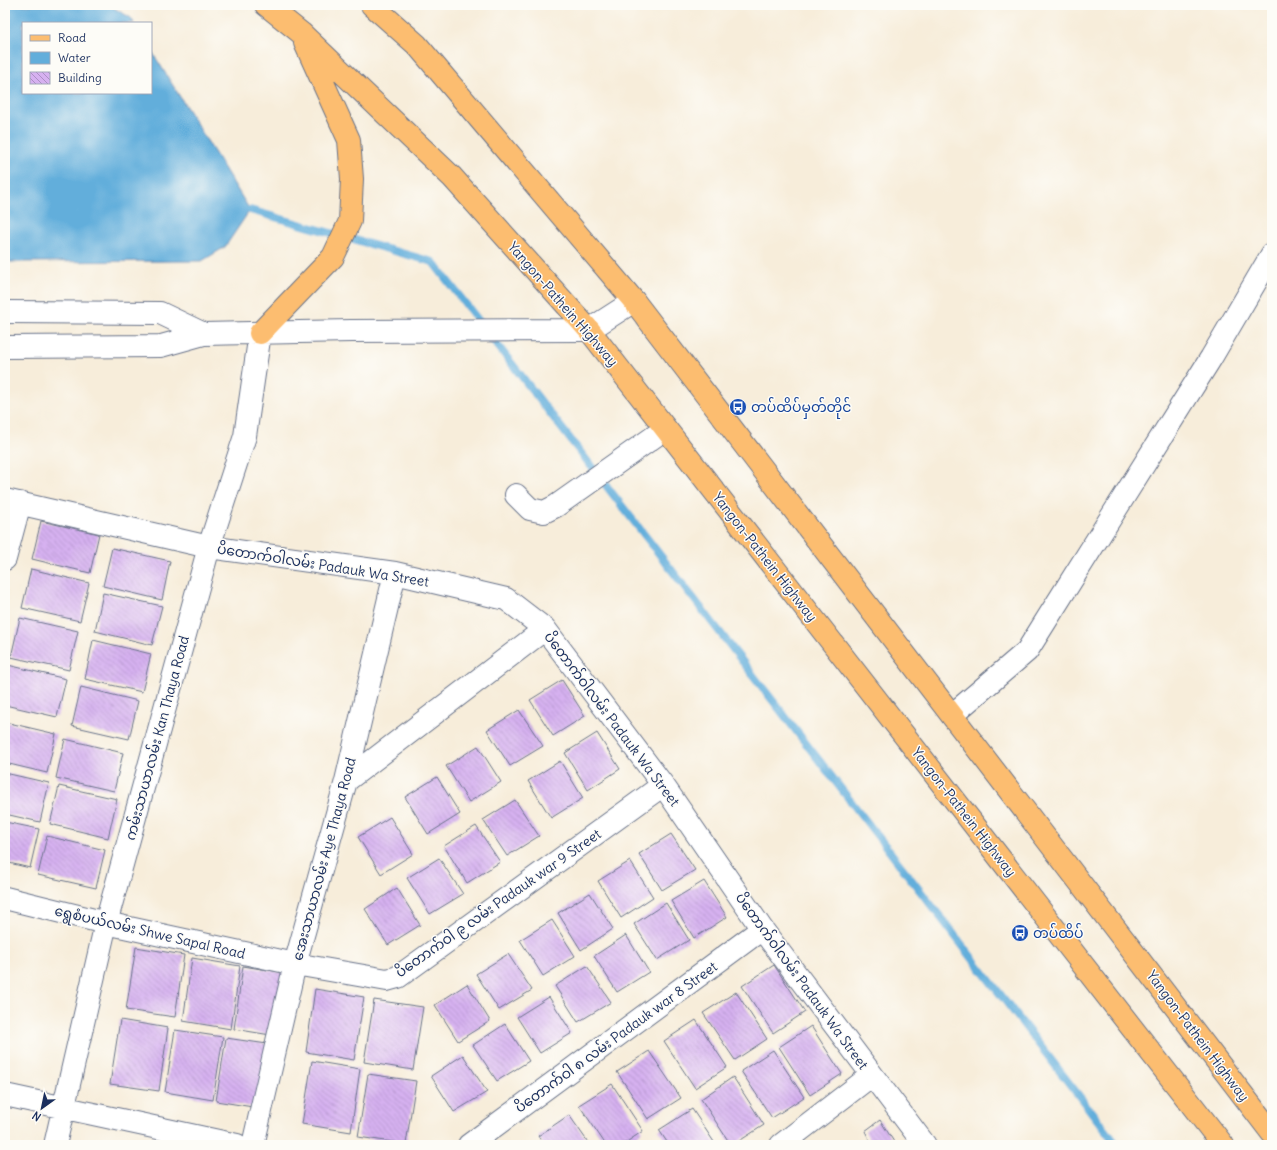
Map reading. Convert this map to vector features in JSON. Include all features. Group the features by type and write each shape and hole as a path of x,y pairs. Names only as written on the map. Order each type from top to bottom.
{"main road":[{"name":"Yangon-Pathein Highway","path":"266,5 301,33 452,177 589,330 1223,1145"},
{"name":"Yangon-Pathein Highway","path":"372,5 417,44 634,301 1272,1133"},
{"path":"260,333 333,257 350,221 352,179 349,140 301,33"}],"street":[{"path":"952,715 1027,651 1211,358 1272,254"},
{"path":"5,347 161,346 204,334 589,330 634,301"},
{"path":"5,312 160,313 204,334"},
{"name":"ကမ်းသာယာလမ်း Kan Thaya Road","path":"55,1145 106,923 209,547 245,436 260,333"},
{"path":"516,495 530,509 544,512 556,506 665,429"},
{"path":"5,559 12,501"},
{"name":"ပိတောက်ဝါလမ်း Padauk Wa Street","path":"12,501 209,547 395,573 506,599 546,629 663,785 762,929 925,1145"},
{"name":"အေးသာယာလမ်း Aye Thaya Road","path":"253,1145 295,964 346,781 395,573"},
{"path":"346,781 546,629"},
{"name":"ပိတောက်ဝါ ၉ လမ်း Padauk war 9 Street","path":"295,964 386,980 398,977 663,785"},
{"name":"ရွေစံပယ်လမ်း Shwe Sapal Road","path":"5,898 106,923 295,964"},
{"name":"ပိတောက်ဝါ ၈ လမ်း Padauk war 8 Street","path":"469,1145 762,929"},
{"path":"781,1145 872,1075"},
{"path":"5,1095 236,1145"}],"water":[{"path":"5,5 109,5 131,18 133,22 22,22 22,94 152,94 152,52 250,210 225,247 202,261 5,262"}],"building":[{"path":"41,521 99,534 90,573 32,559"},
{"path":"112,548 170,561 162,600 103,586"},
{"path":"31,569 89,583 80,621 22,608"},
{"path":"103,593 162,606 152,645 95,631"},
{"path":"20,618 78,631 69,670 11,657"},
{"path":"93,640 151,654 142,692 85,679"},
{"path":"8,665 66,679 57,717 5,705 5,678"},
{"path":"562,680 585,716 553,736 530,700"},
{"path":"81,687 138,701 129,739 72,726"},
{"path":"519,710 543,746 510,766 487,730"},
{"path":"5,722 56,734 47,773 5,763"},
{"path":"597,733 620,769 588,790 565,753"},
{"path":"65,739 123,753 114,791 56,778"},
{"path":"478,746 501,782 469,802 446,766"},
{"path":"560,761 583,798 551,818 528,781"},
{"path":"5,773 49,783 40,822 5,814"},
{"path":"437,777 460,814 428,834 405,797"},
{"path":"59,786 117,799 108,838 50,824"},
{"path":"515,800 539,836 507,856 483,820"},
{"path":"390,817 413,854 381,874 358,837"},
{"path":"5,822 39,829 30,868 5,862"},
{"path":"476,826 500,862 467,883 444,846"},
{"path":"671,834 695,870 662,890 639,854"},
{"path":"47,836 105,850 96,888 38,875"},
{"path":"439,858 463,894 430,914 407,878"},
{"path":"630,861 653,897 621,918 598,881"},
{"path":"704,881 727,917 694,938 671,901"},
{"path":"397,888 420,925 388,945 365,909"},
{"path":"590,893 613,929 581,950 558,913"},
{"path":"666,903 689,940 657,960 634,924"},
{"path":"552,920 575,956 543,976 520,940"},
{"path":"626,935 649,972 617,992 594,956"},
{"path":"136,947 184,955 175,1017 126,1010"},
{"path":"508,954 532,990 499,1010 476,974"},
{"path":"192,958 240,966 231,1029 183,1021"},
{"path":"774,965 805,1012 773,1033 742,986"},
{"path":"243,966 292,974 283,1037 234,1029"},
{"path":"587,966 611,1002 578,1022 555,986"},
{"path":"467,984 490,1021 458,1041 435,1005"},
{"path":"315,989 364,997 354,1060 306,1052"},
{"path":"736,992 767,1039 735,1060 703,1013"},
{"path":"549,997 572,1033 540,1053 517,1017"},
{"path":"374,1000 423,1007 413,1070 364,1062"},
{"path":"120,1020 168,1028 159,1091 110,1084"},
{"path":"696,1020 727,1067 695,1088 664,1041"},
{"path":"505,1024 529,1061 497,1081 473,1045"},
{"path":"811,1026 842,1074 810,1095 779,1047"},
{"path":"175,1030 223,1037 213,1100 165,1092"},
{"path":"226,1038 274,1045 265,1109 216,1101"},
{"path":"773,1050 804,1097 772,1118 741,1071"},
{"path":"649,1051 681,1098 648,1119 617,1072"},
{"path":"463,1055 487,1092 454,1112 431,1076"},
{"path":"312,1061 360,1069 351,1132 302,1124"},
{"path":"368,1074 416,1081 406,1144 358,1137"},
{"path":"733,1077 764,1125 731,1145 701,1099"},
{"path":"612,1084 643,1131 622,1145 606,1145 579,1105"},
{"path":"692,1109 716,1145 669,1145 659,1130"},
{"path":"569,1115 590,1145 544,1145 538,1136"},
{"path":"880,1120 896,1145 872,1145 865,1131"}],"waterway":[{"path":"250,210 433,262 1117,1145"}],"place":[{"name":"တပ်ထိပ်မှတ်တိုင်","path":"738,407"},
{"name":"တပ်ထိပ်","path":"1020,933"}]}
